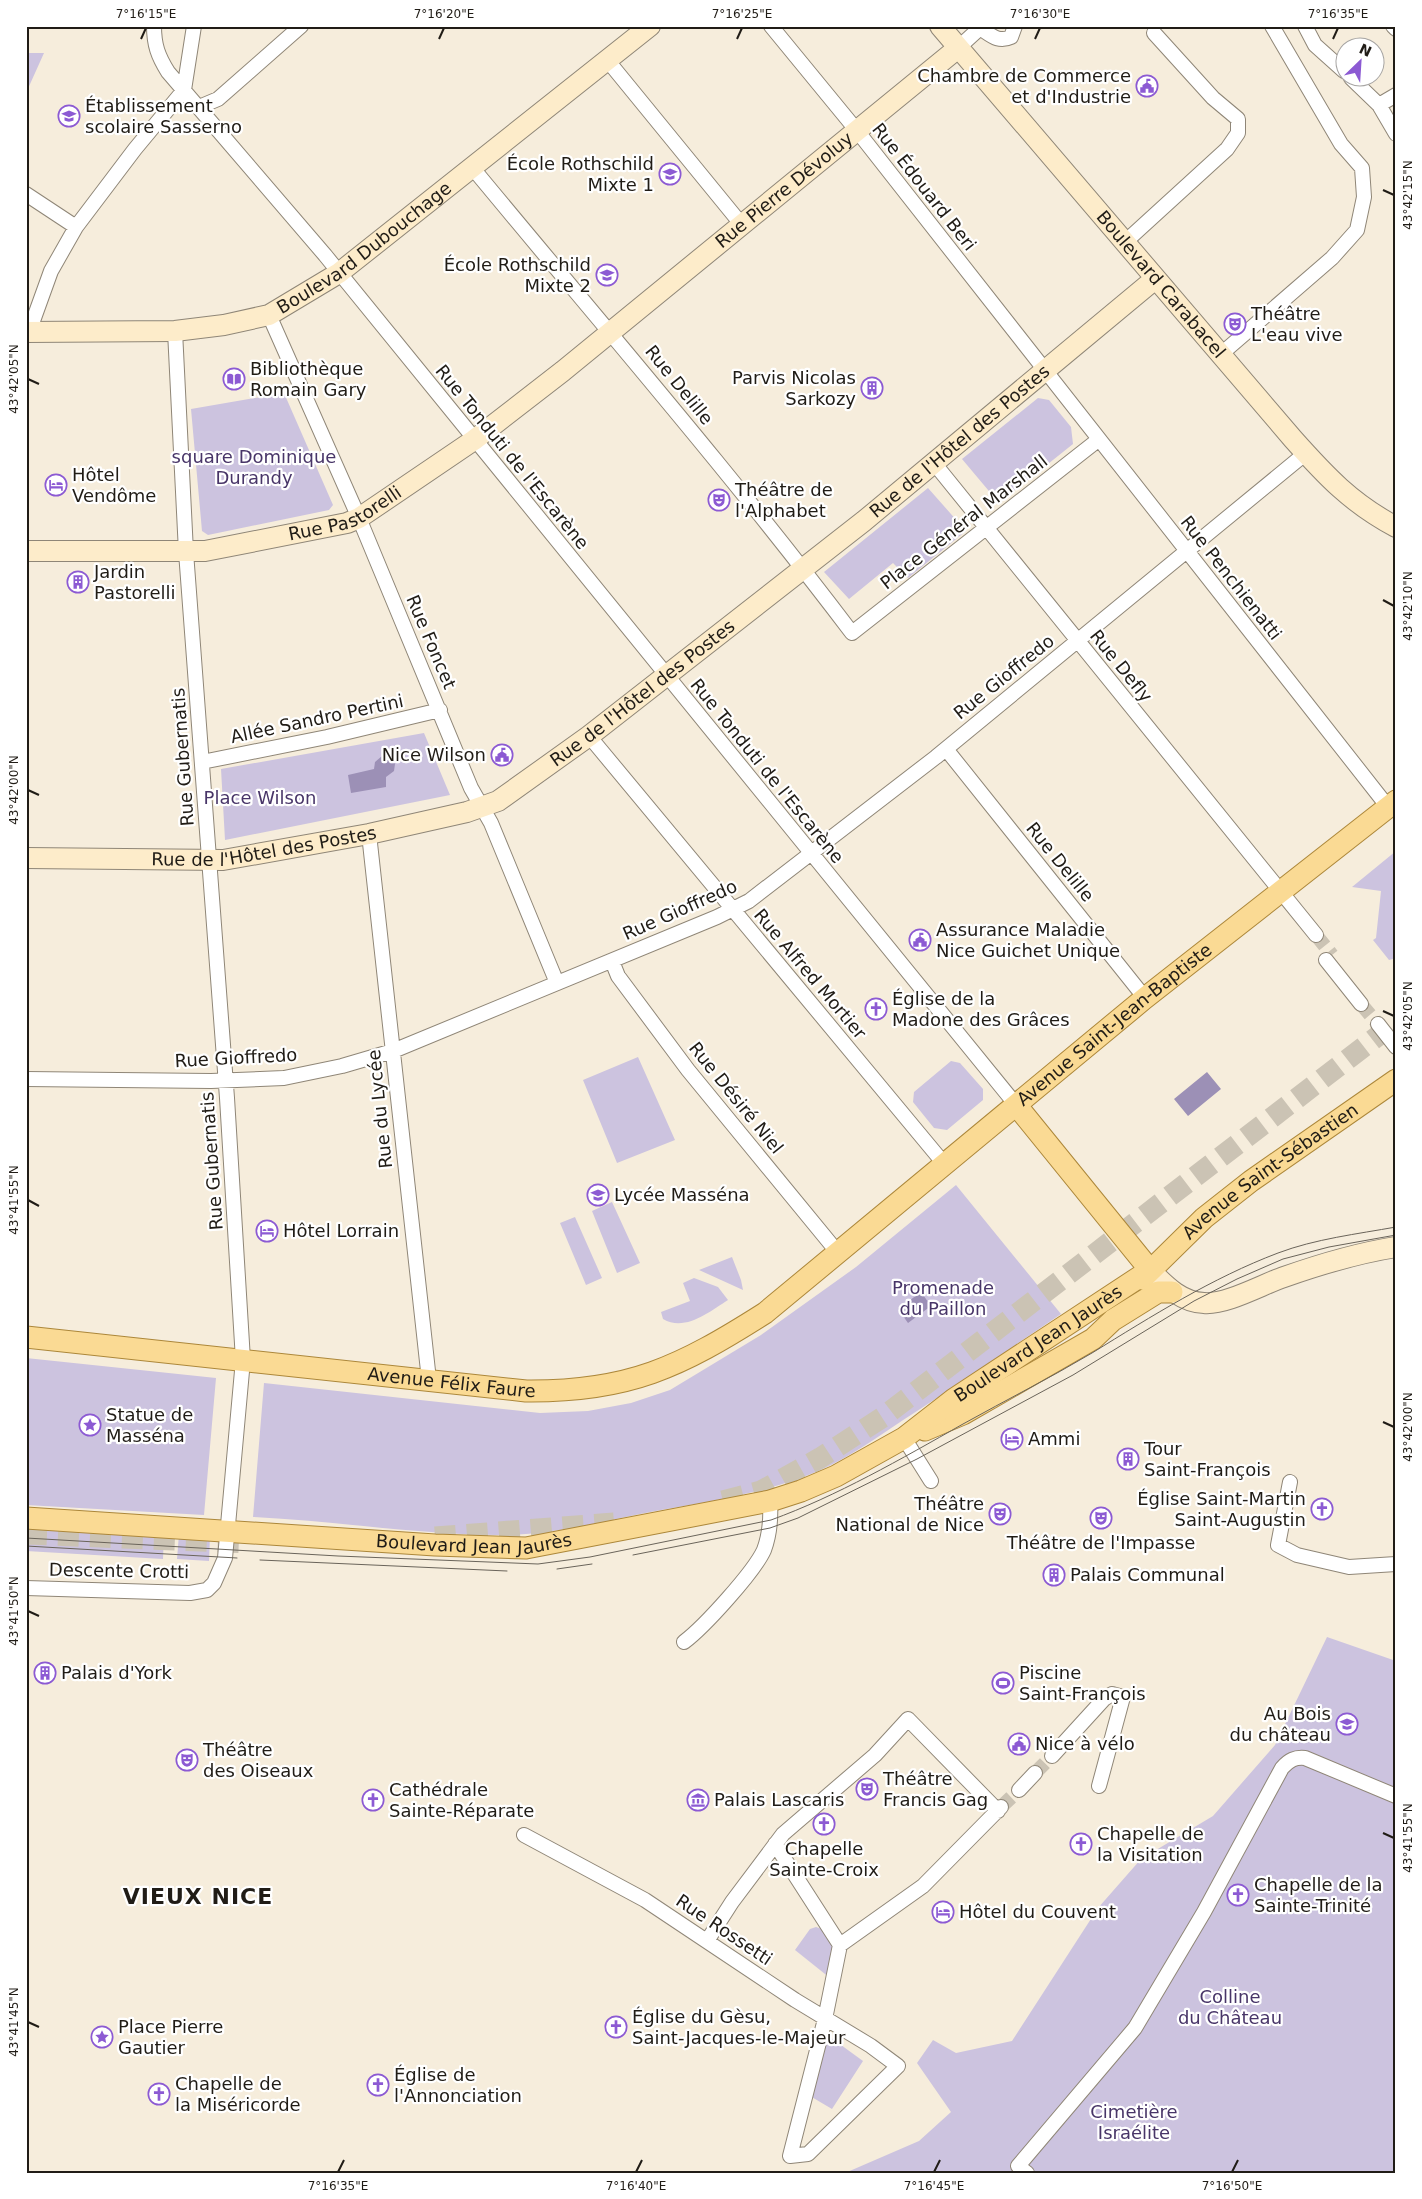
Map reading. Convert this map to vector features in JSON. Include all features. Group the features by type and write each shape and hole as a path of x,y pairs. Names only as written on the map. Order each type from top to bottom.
{"main road":[{"name":"Boulevard Dubouchage","path":"28,332 175,331 224,325 269,315 339,272 650,26"},
{"name":"Boulevard Carabacel","path":"940,26 1220,355 1338,489 1363,507 1396,526"},
{"name":"Rue Pierre Dévoluy","path":"610,332 858,132 958,48"},
{"name":"Rue de l'Hôtel des Postes","path":"26,858 223,860 368,834 482,807 498,801 589,736 666,677 934,463 1155,279"},
{"name":"Rue Pastorelli","path":"26,551 205,551 347,523 359,518 474,440 610,332"},
{"name":"Avenue Saint-Jean-Baptiste","path":"839,1254 1146,998 1392,804"},
{"name":"Avenue Saint-Sébastien","path":"1150,1270 1204,1218 1251,1181 1396,1080"},
{"path":"1017,1106 1150,1270 1172,1292 1183,1298 1206,1304 1337,1260 1396,1247"},
{"name":"Avenue Félix Faure","path":"26,1337 526,1391 564,1392 633,1380 676,1364 721,1341 765,1313 839,1254"},
{"path":"964,1403 1118,1304 1150,1270"},
{"name":"Boulevard Jean Jaurès","path":"904,1438 954,1399 1150,1270"},
{"name":"Boulevard Jean Jaurès","path":"26,1518 473,1548 526,1548 770,1501 801,1492 836,1476 904,1438 963,1414 1093,1338 1113,1320 1158,1292 1172,1292"},
{"path":"1072,1335 1113,1320"}],"street":[{"name":"Rue Tonduti de l'Escarène","path":"154,26 154,44 159,58 184,90 339,272 666,677 1017,1106"},
{"path":"199,107 218,99 301,26"},
{"name":"Rue Édouard Beri","path":"771,26 858,132 1045,372"},
{"path":"958,48 980,28 997,39 1005,40 1011,36 1015,26"},
{"path":"1305,26 1315,45 1334,63"},
{"path":"1220,355 1332,258 1357,230 1364,197 1362,168 1341,144 1275,29"},
{"path":"28,332 51,271 76,227 184,90 193,32"},
{"path":"1124,243 1227,149 1239,128 1238,119 1213,98 1154,33"},
{"path":"608,61 742,225"},
{"path":"1362,88 1379,105 1396,134"},
{"path":"1379,105 1396,95"},
{"name":"Rue Delille","path":"471,166 803,568 852,632"},
{"path":"26,194 76,227"},
{"name":"Rue Foncet","path":"269,315 359,518 471,788 491,823 557,983"},
{"name":"Rue Gubernatis","path":"175,331 186,552 226,1080 243,1360 227,1531"},
{"name":"Rue Penchienatti","path":"1045,372 1392,804"},
{"name":"Place Général Marshall","path":"852,632 987,529 1098,440"},
{"name":"Rue Gioffredo","path":"26,1079 226,1080 284,1078 342,1066 393,1051 732,911 946,749 1306,453"},
{"name":"Rue Defly","path":"934,463 1279,892 1313,937"},
{"name":"Allée Sandro Pertini","path":"202,762 327,737 440,710"},
{"name":"Rue Alfred Mortier","path":"589,736 732,911 946,1166"},
{"name":"Rue Delille","path":"946,749 1146,998"},
{"name":"Rue du Lycée","path":"368,834 429,1380"},
{"path":"1329,958 1363,1002"},
{"name":"Rue Désiré Niel","path":"612,961 618,976 688,1070 839,1254"},
{"path":"1396,1037 1380,1022 1396,1047"},
{"path":"904,1438 931,1480"},
{"path":"1290,1482 1278,1545 1297,1555 1349,1567 1396,1564"},
{"path":"684,1642 698,1632 758,1562 770,1528 770,1501"},
{"name":"Descente Crotti","path":"26,1588 190,1593 207,1590 214,1583 225,1558 227,1531"},
{"path":"1052,1756 1104,1699 1112,1694 1123,1697 1099,1786"},
{"path":"707,1941 782,1834 875,1755 908,1719 1000,1809 923,1886 840,1945 825,2018"},
{"path":"1022,2169 1135,2028 1204,1912 1282,1768 1288,1762 1298,1757 1305,1758 1396,1796"},
{"path":"1019,1790 1035,1773"},
{"name":"Rue Rossetti","path":"524,1835 645,1900 870,2046 898,2066 808,2154 790,2156 825,2018"},
{"path":"775,1844 840,1945"}],"green space":[{"path":"26,53 44,53 26,93"},
{"name":"square Dominique Durandy","path":"284,393 333,505 329,510 208,535 202,531 191,409"},
{"path":"1038,398 1049,400 1071,427 1073,444 999,503 962,459"},
{"path":"928,488 966,531 908,578 893,563 849,599 824,572"},
{"name":"Place Wilson","path":"424,733 450,795 225,840 221,769"},
{"path":"1396,851 1396,958 1389,960 1373,940 1376,938 1381,891 1352,887"},
{"path":"638,1057 675,1140 617,1163 583,1080"},
{"path":"951,1061 960,1063 983,1089 983,1100 947,1130 934,1128 913,1102 914,1092"},
{"name":"Promenade du Paillon","path":"956,1185 1061,1314 872,1441 829,1466 784,1484 736,1496 568,1529 532,1534 465,1534 253,1517 264,1383 540,1413 588,1411 631,1403 670,1390 761,1335 856,1267"},
{"path":"612,1202 640,1263 617,1273 592,1211"},
{"path":"575,1217 602,1278 586,1285 560,1223"},
{"path":"732,1257 743,1290 699,1270"},
{"path":"694,1278 718,1287 728,1300 705,1315 688,1322 671,1322 663,1319 661,1312 690,1301 683,1283"},
{"path":"26,1358 216,1378 204,1515 26,1505"},
{"path":"26,1526 164,1533 163,1559 26,1551"},
{"path":"179,1534 210,1536 209,1561 177,1559"},
{"name":"Colline du Château","path":"1327,1637 1396,1661 1396,2173 845,2173 919,2141 951,2112 917,2063 933,2040 956,2053 1012,2041 1098,1908 1141,1859 1213,1816 1275,1745"},
{"path":"816,1927 822,1929 833,1945 830,1978 795,1950 810,1929"},
{"path":"830,2037 863,2061 832,2109 810,2096 824,2041"}],"shaded area":[{"path":"382,756 389,757 395,764 394,771 386,777 386,787 351,793 348,775 374,769 375,762"},
{"path":"1207,1072 1221,1089 1188,1116 1174,1099"},
{"path":"921,1292 931,1306 908,1323 898,1309"}],"tunnel":[{"path":"1316,935 1332,955"},
{"path":"1361,1004 1378,1024"},
{"path":"723,1501 761,1491 820,1458 883,1417 1396,1022"},
{"path":"435,1537 614,1523"},
{"path":"26,1534 248,1543"},
{"path":"1035,1773 1052,1756"},
{"path":"1001,1807 1019,1790"}],"tram line":[{"path":"26,1538 338,1556 538,1564 590,1557 771,1520 820,1500 892,1463 1092,1353 1183,1298 1230,1274 1292,1248 1336,1237 1396,1227"},
{"path":"633,1555 770,1528 798,1518 917,1459 1073,1375 1194,1301 1237,1279 1283,1259 1329,1247 1396,1235"},
{"path":"26,1546 237,1558"},
{"path":"260,1560 507,1571"},
{"path":"557,1569 592,1564"}],"place":[{"name":"Chambre de Commerce et d'Industrie","path":"1147,86"},
{"name":"Établissement scolaire Sasserno","path":"69,116"},
{"name":"École Rothschild Mixte 1","path":"670,174"},
{"name":"École Rothschild Mixte 2","path":"607,275"},
{"name":"Théâtre L'eau vive","path":"1235,324"},
{"name":"Bibliothèque Romain Gary","path":"234,379"},
{"name":"Parvis Nicolas Sarkozy","path":"872,388"},
{"name":"Hôtel Vendôme","path":"56,485"},
{"name":"Théâtre de l'Alphabet","path":"719,500"},
{"name":"Jardin Pastorelli","path":"78,582"},
{"name":"Nice Wilson","path":"502,755"},
{"name":"Assurance Maladie Nice Guichet Unique","path":"920,940"},
{"name":"Église de la Madone des Grâces","path":"876,1009"},
{"name":"Lycée Masséna","path":"598,1195"},
{"name":"Hôtel Lorrain","path":"267,1231"},
{"name":"Statue de Masséna","path":"90,1425"},
{"name":"Ammi","path":"1012,1439"},
{"name":"Tour Saint-François","path":"1128,1459"},
{"name":"Église Saint-Martin Saint-Augustin","path":"1322,1509"},
{"name":"Théâtre National de Nice","path":"1000,1514"},
{"name":"Théâtre de l'Impasse","path":"1101,1518"},
{"name":"Palais Communal","path":"1054,1575"},
{"name":"Palais d'York","path":"45,1673"},
{"name":"Piscine Saint-François","path":"1003,1683"},
{"name":"Au Bois du château","path":"1347,1724"},
{"name":"Nice à vélo","path":"1019,1744"},
{"name":"Théâtre des Oiseaux","path":"187,1760"},
{"name":"Théâtre Francis Gag","path":"867,1789"},
{"name":"Cathédrale Sainte-Réparate","path":"373,1800"},
{"name":"Palais Lascaris","path":"698,1800"},
{"name":"Chapelle Sainte-Croix","path":"824,1824"},
{"name":"Chapelle de la Visitation","path":"1081,1844"},
{"name":"Chapelle de la Sainte-Trinité","path":"1238,1895"},
{"name":"Hôtel du Couvent","path":"943,1912"},
{"name":"Église du Gèsu, Saint-Jacques-le-Majeur","path":"616,2027"},
{"name":"Place Pierre Gautier","path":"102,2037"},
{"name":"Église de l'Annonciation","path":"378,2085"},
{"name":"Chapelle de la Miséricorde","path":"159,2094"}],"district":[{"name":"VIEUX NICE","path":"198,1896"}],"park label":[{"name":"Cimetière Israélite","path":"1134,2122"}]}
